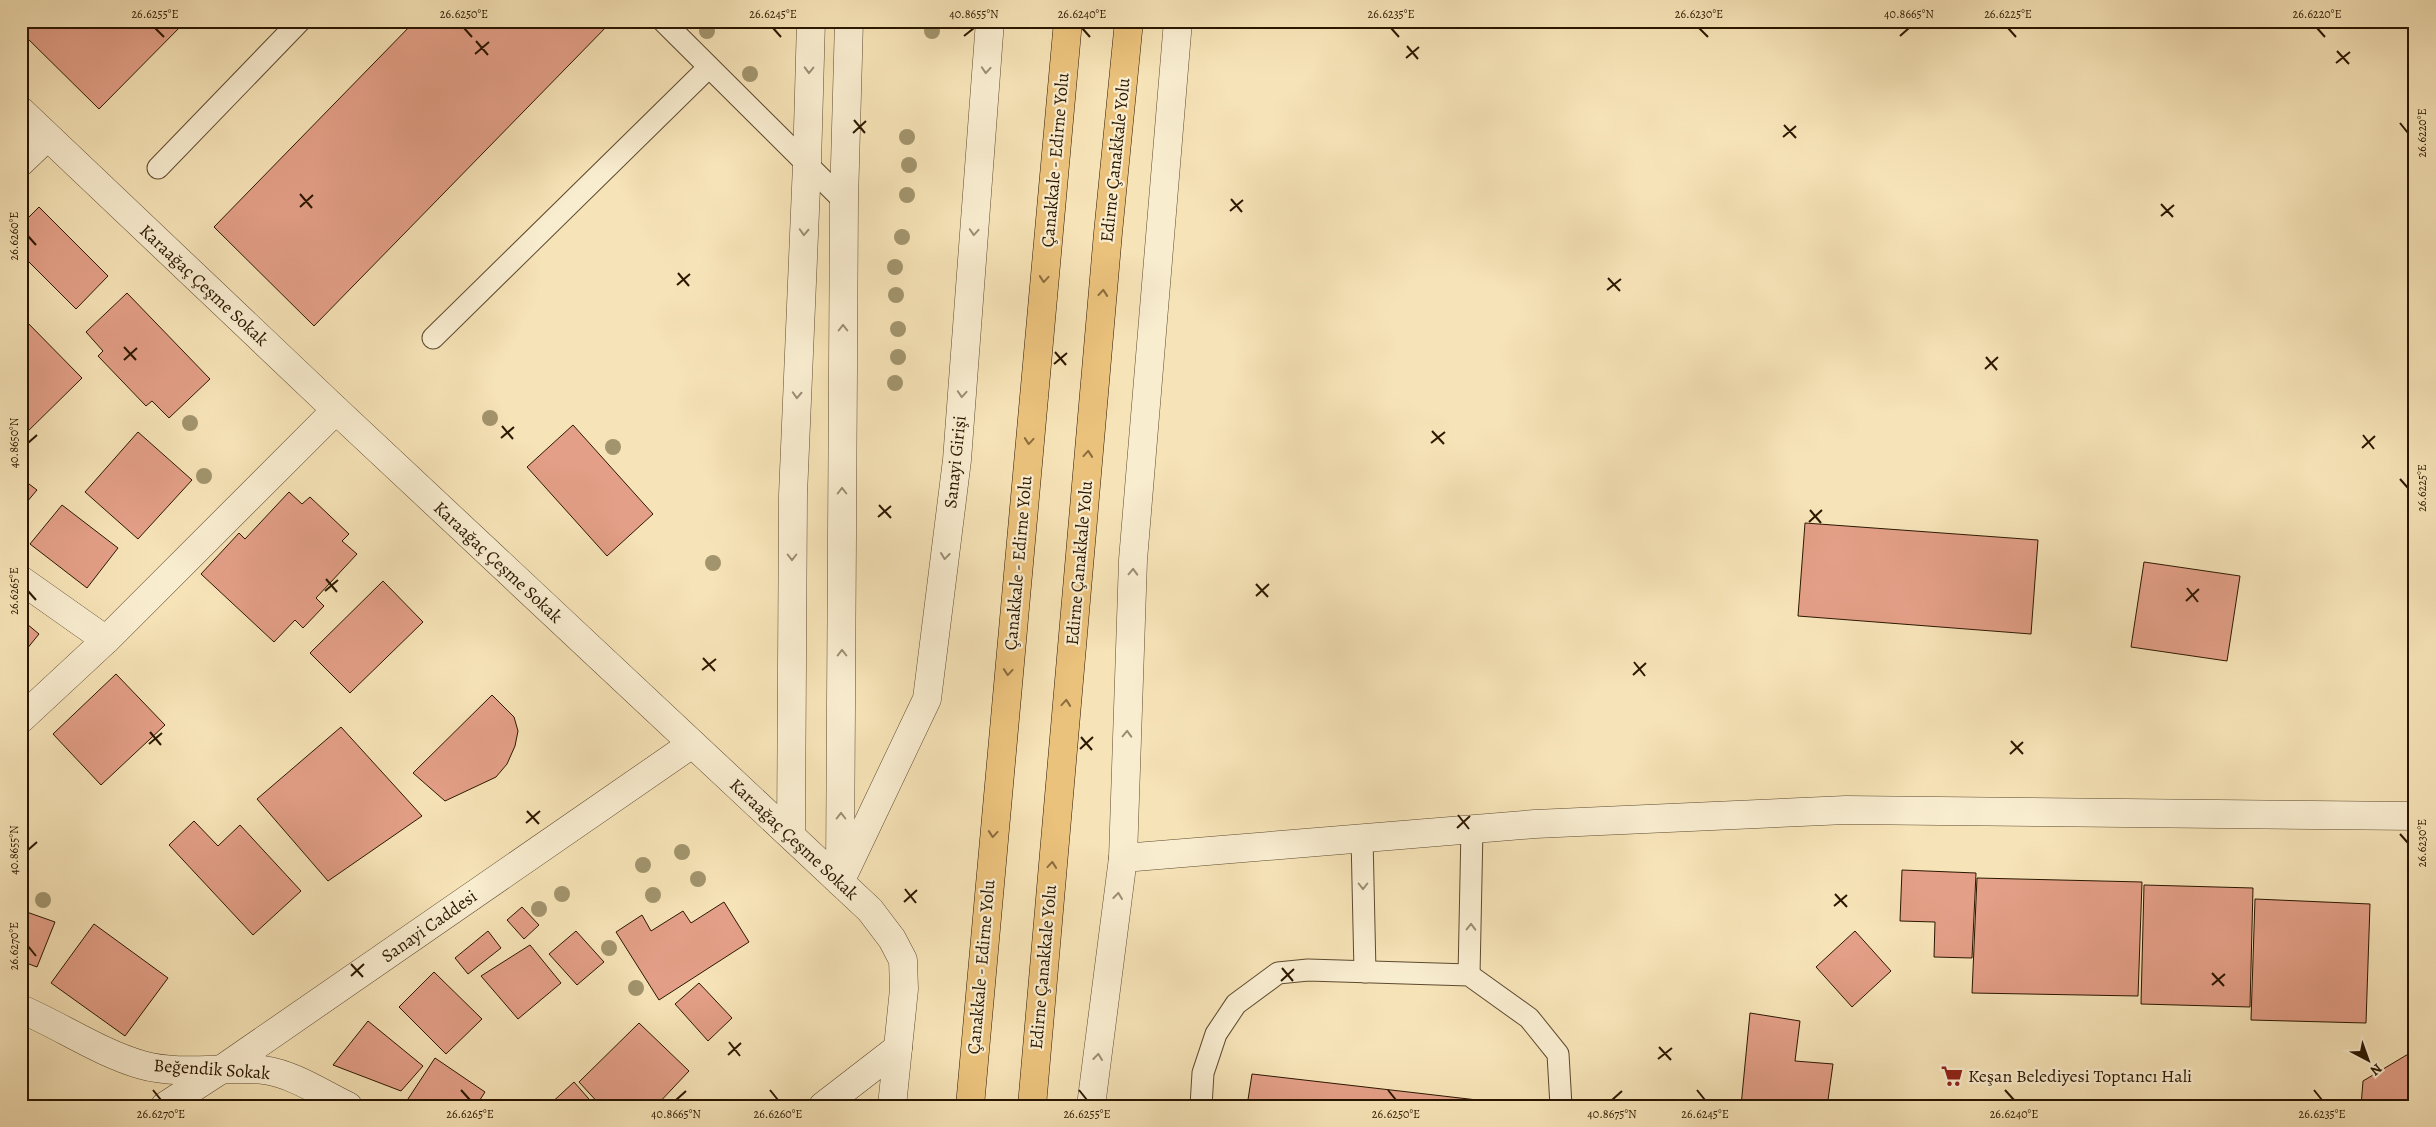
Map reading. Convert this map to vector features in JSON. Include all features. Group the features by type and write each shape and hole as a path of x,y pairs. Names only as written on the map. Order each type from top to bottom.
{"highway":[{"name":"Çanakkale - Edirne Yolu","path":"970,1106 1068,21"},
{"name":"Edirne Çanakkale Yolu","path":"1032,1106 1108,233 1129,21"}],"street":[{"path":"791,835 793,495 811,21"},
{"path":"840,882 844,201 849,21"},
{"name":"Sanayi Girişi","path":"840,882 927,699 957,460 990,21"},
{"path":"1092,1106 1123,858 1133,560 1178,21"},
{"name":"Karaağaç Çeşme Sokak","path":"21,111 336,410 870,910 892,939 903,960 904,990 892,1106"},
{"path":"21,162 47,137"},
{"path":"21,719 106,640 336,410"},
{"path":"21,580 106,640"},
{"name":"Sanayi Caddesi","path":"165,1106 222,1069 692,744"},
{"path":"1123,858 1472,829 1846,810 2415,816"},
{"name":"Beğendik Sokak","path":"21,1009 112,1053 142,1065 166,1068 263,1070 279,1074 348,1106"},
{"path":"823,1106 898,1048"}],"lane":[{"path":"158,168 300,21"},
{"path":"663,21 844,201"},
{"path":"433,338 709,67"},
{"path":"1468,975 1472,829"},
{"path":"1362,837 1364,972"},
{"path":"1201,1106 1203,1072 1216,1034 1236,1004 1278,973 1308,970 1468,975 1529,1018 1558,1054 1561,1106"}],"building":[{"path":"21,21 186,21 99,109 21,32"},
{"path":"415,21 612,21 314,326 214,227"},
{"path":"39,207 108,276 76,309 21,254 21,225"},
{"path":"127,293 210,379 169,418 152,401 146,406 98,356 103,351 86,332"},
{"path":"21,316 82,378 21,438"},
{"path":"573,425 653,514 607,556 527,467"},
{"path":"138,432 192,480 138,539 85,492"},
{"path":"21,478 37,490 21,509"},
{"path":"289,492 302,504 310,497 349,534 342,541 357,554 316,598 324,606 303,628 295,620 274,642 201,574 239,533 245,539"},
{"path":"62,505 118,548 87,588 30,544"},
{"path":"1805,523 2038,540 2031,634 1798,616"},
{"path":"2144,562 2240,576 2227,661 2131,647"},
{"path":"383,581 423,622 350,693 310,653"},
{"path":"21,619 39,634 22,655 21,655"},
{"path":"116,674 165,725 101,785 53,734"},
{"path":"492,695 514,717 518,731 515,746 507,764 496,777 445,801 413,773"},
{"path":"341,727 422,816 328,881 257,799"},
{"path":"194,821 218,846 240,825 301,891 253,935 169,845"},
{"path":"1902,870 1976,873 1972,958 1934,957 1935,922 1900,921"},
{"path":"1977,878 2142,882 2138,996 1972,993"},
{"path":"2144,885 2253,888 2250,1007 2141,1004"},
{"path":"2255,899 2370,904 2366,1023 2251,1020"},
{"path":"724,902 749,942 659,1000 616,932 642,915 651,931 683,911 691,923"},
{"path":"522,907 539,925 524,939 507,920"},
{"path":"21,910 55,922 37,967 21,961"},
{"path":"94,924 168,978 125,1036 51,983"},
{"path":"488,931 501,948 468,974 455,958"},
{"path":"576,931 604,962 577,985 549,954"},
{"path":"1855,931 1891,971 1852,1007 1816,967"},
{"path":"530,945 561,983 518,1019 481,976"},
{"path":"434,972 482,1019 446,1054 399,1007"},
{"path":"699,983 732,1018 708,1041 675,1004"},
{"path":"1750,1013 1800,1021 1795,1061 1833,1064 1828,1100 1860,1106 1741,1106"},
{"path":"368,1021 423,1066 401,1091 333,1065"},
{"path":"639,1023 689,1071 656,1106 601,1106 579,1082"},
{"path":"2415,1050 2413,1106 2361,1106 2363,1081"},
{"path":"435,1058 485,1092 476,1106 415,1106 406,1102"},
{"path":"1252,1074 1503,1103 1503,1106 1247,1106"},
{"path":"574,1082 595,1106 548,1106"}],"place":[{"name":"Keşan Belediyesi Toptancı Hali","path":"1952,1076"}]}
